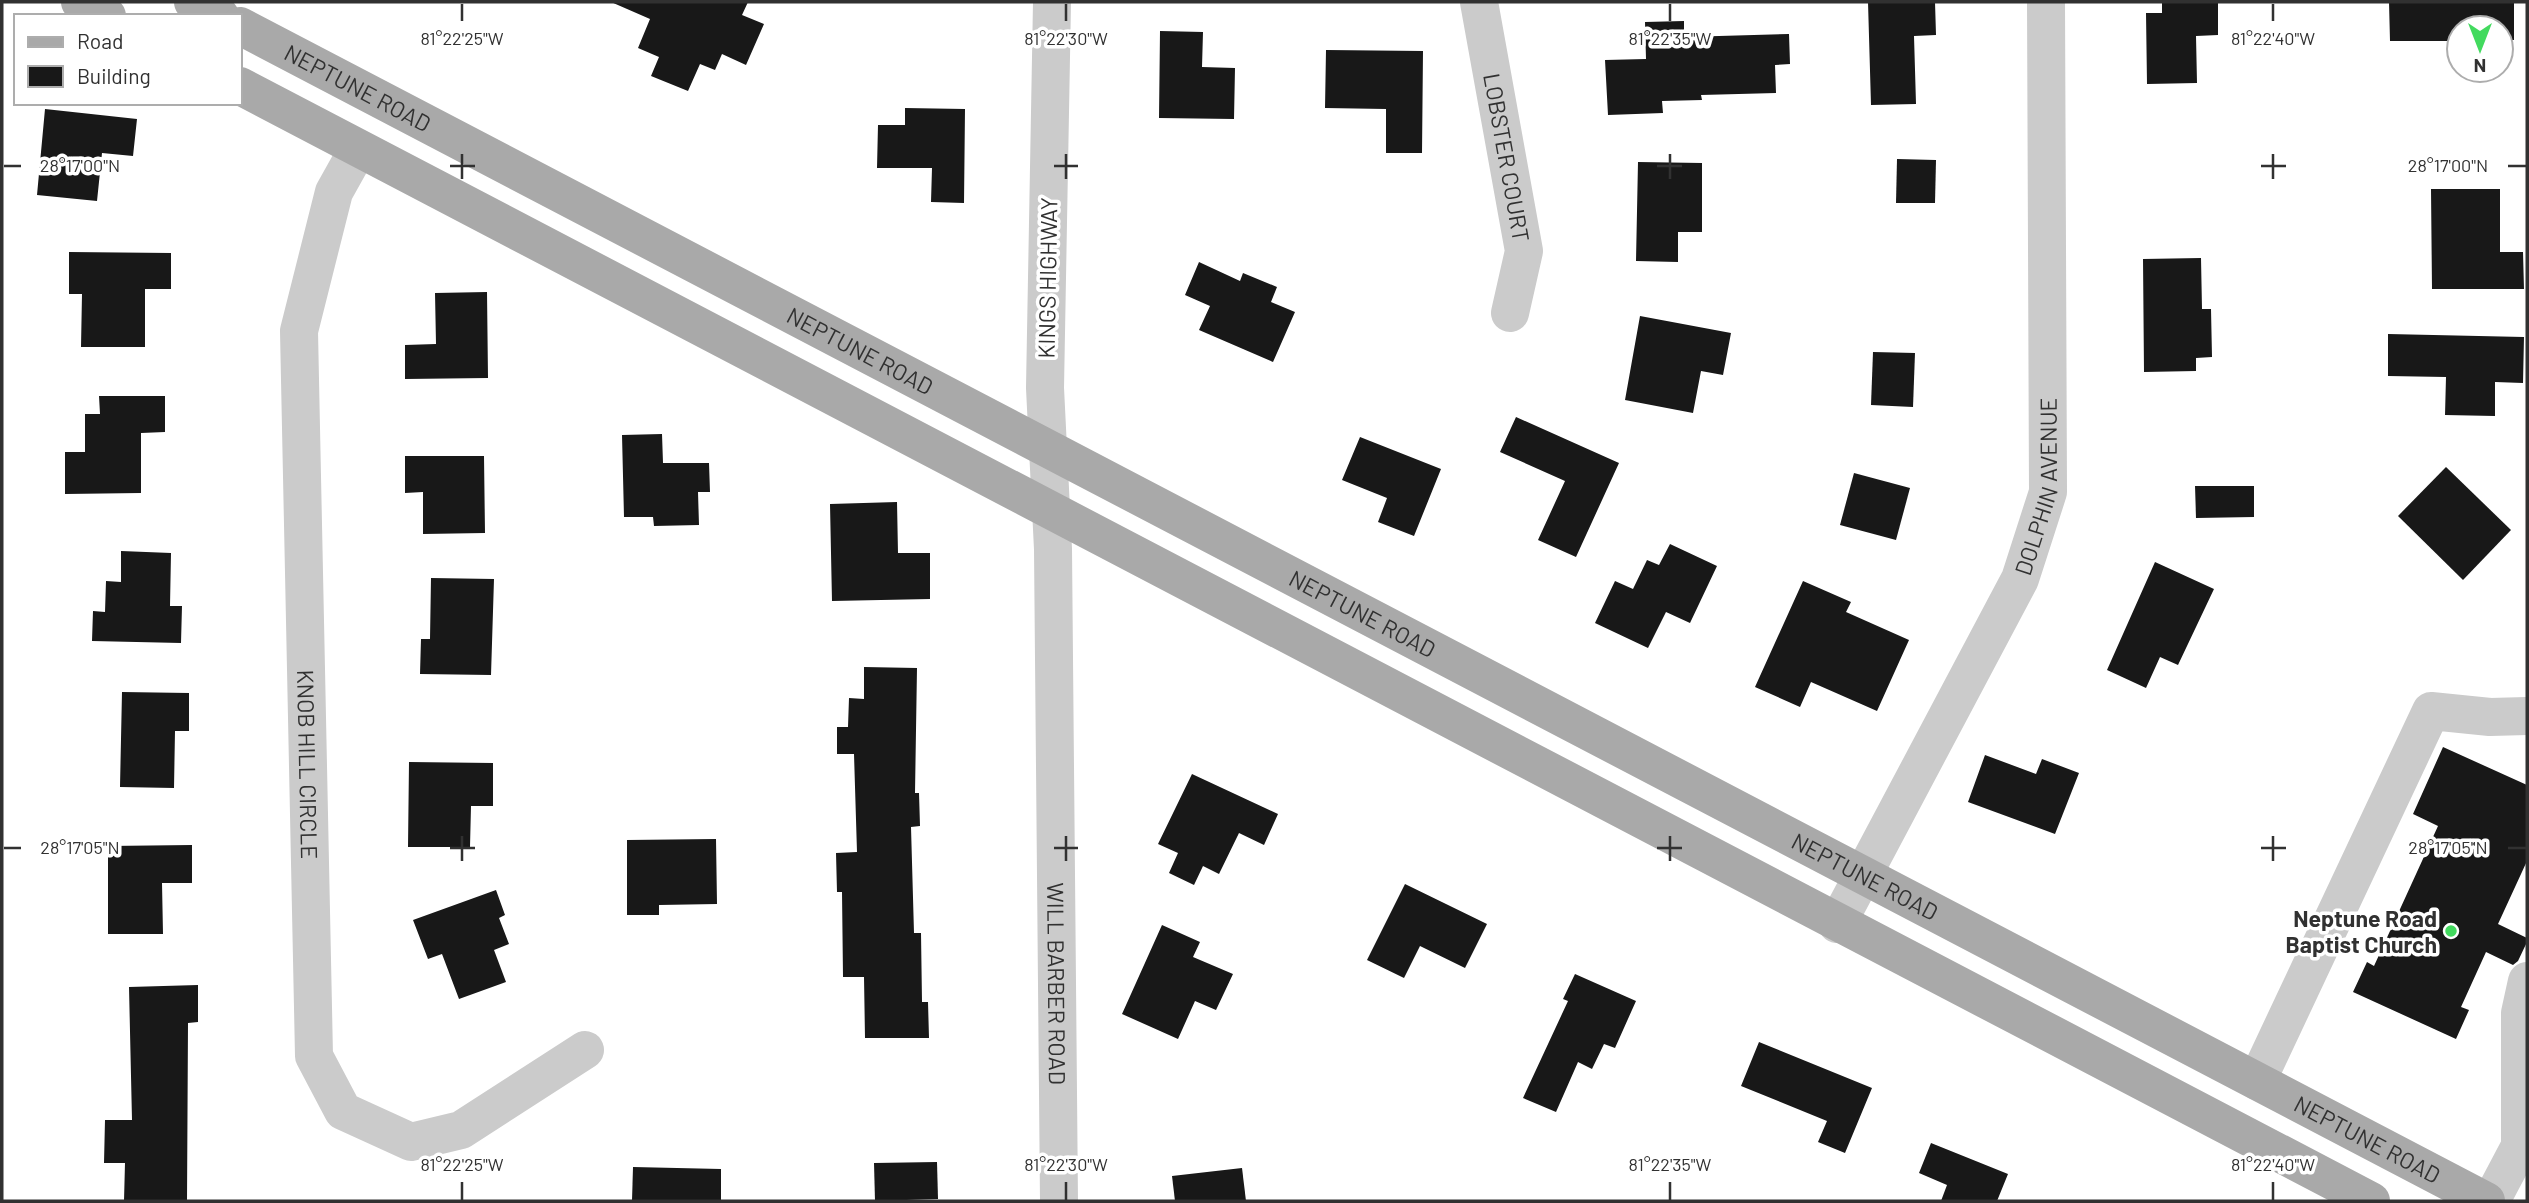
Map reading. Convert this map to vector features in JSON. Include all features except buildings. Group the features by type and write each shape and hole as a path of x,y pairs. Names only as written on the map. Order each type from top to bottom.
{"main road":[{"path":"80,2 103,14"},
{"path":"193,2 216,14"},
{"name":"NEPTUNE ROAD","path":"242,27 1048,446 1472,673 2489,1201"},
{"path":"242,87 992,479 1050,513 2371,1201"}],"street":[{"name":"KINGS HIGHWAY","path":"1050,513 1045,388 1052,2"},
{"name":"LOBSTER COURT","path":"1479,2 1524,251 1510,313"},
{"name":"DOLPHIN AVENUE","path":"1837,924 2020,579 2048,492 2046,2"},
{"name":"KNOB HILL CIRCLE","path":"358,149 334,192 299,331 314,1056 343,1111 411,1142 461,1130 585,1050"},
{"name":"WILL BARBER ROAD","path":"1050,513 1059,1201"},
{"path":"2257,1081 2431,711 2490,717 2527,716"},
{"path":"2489,1201 2519,1146 2520,1013 2527,981"}],"place":[{"name":"Neptune Road Baptist Church","path":"2451,931"}]}
